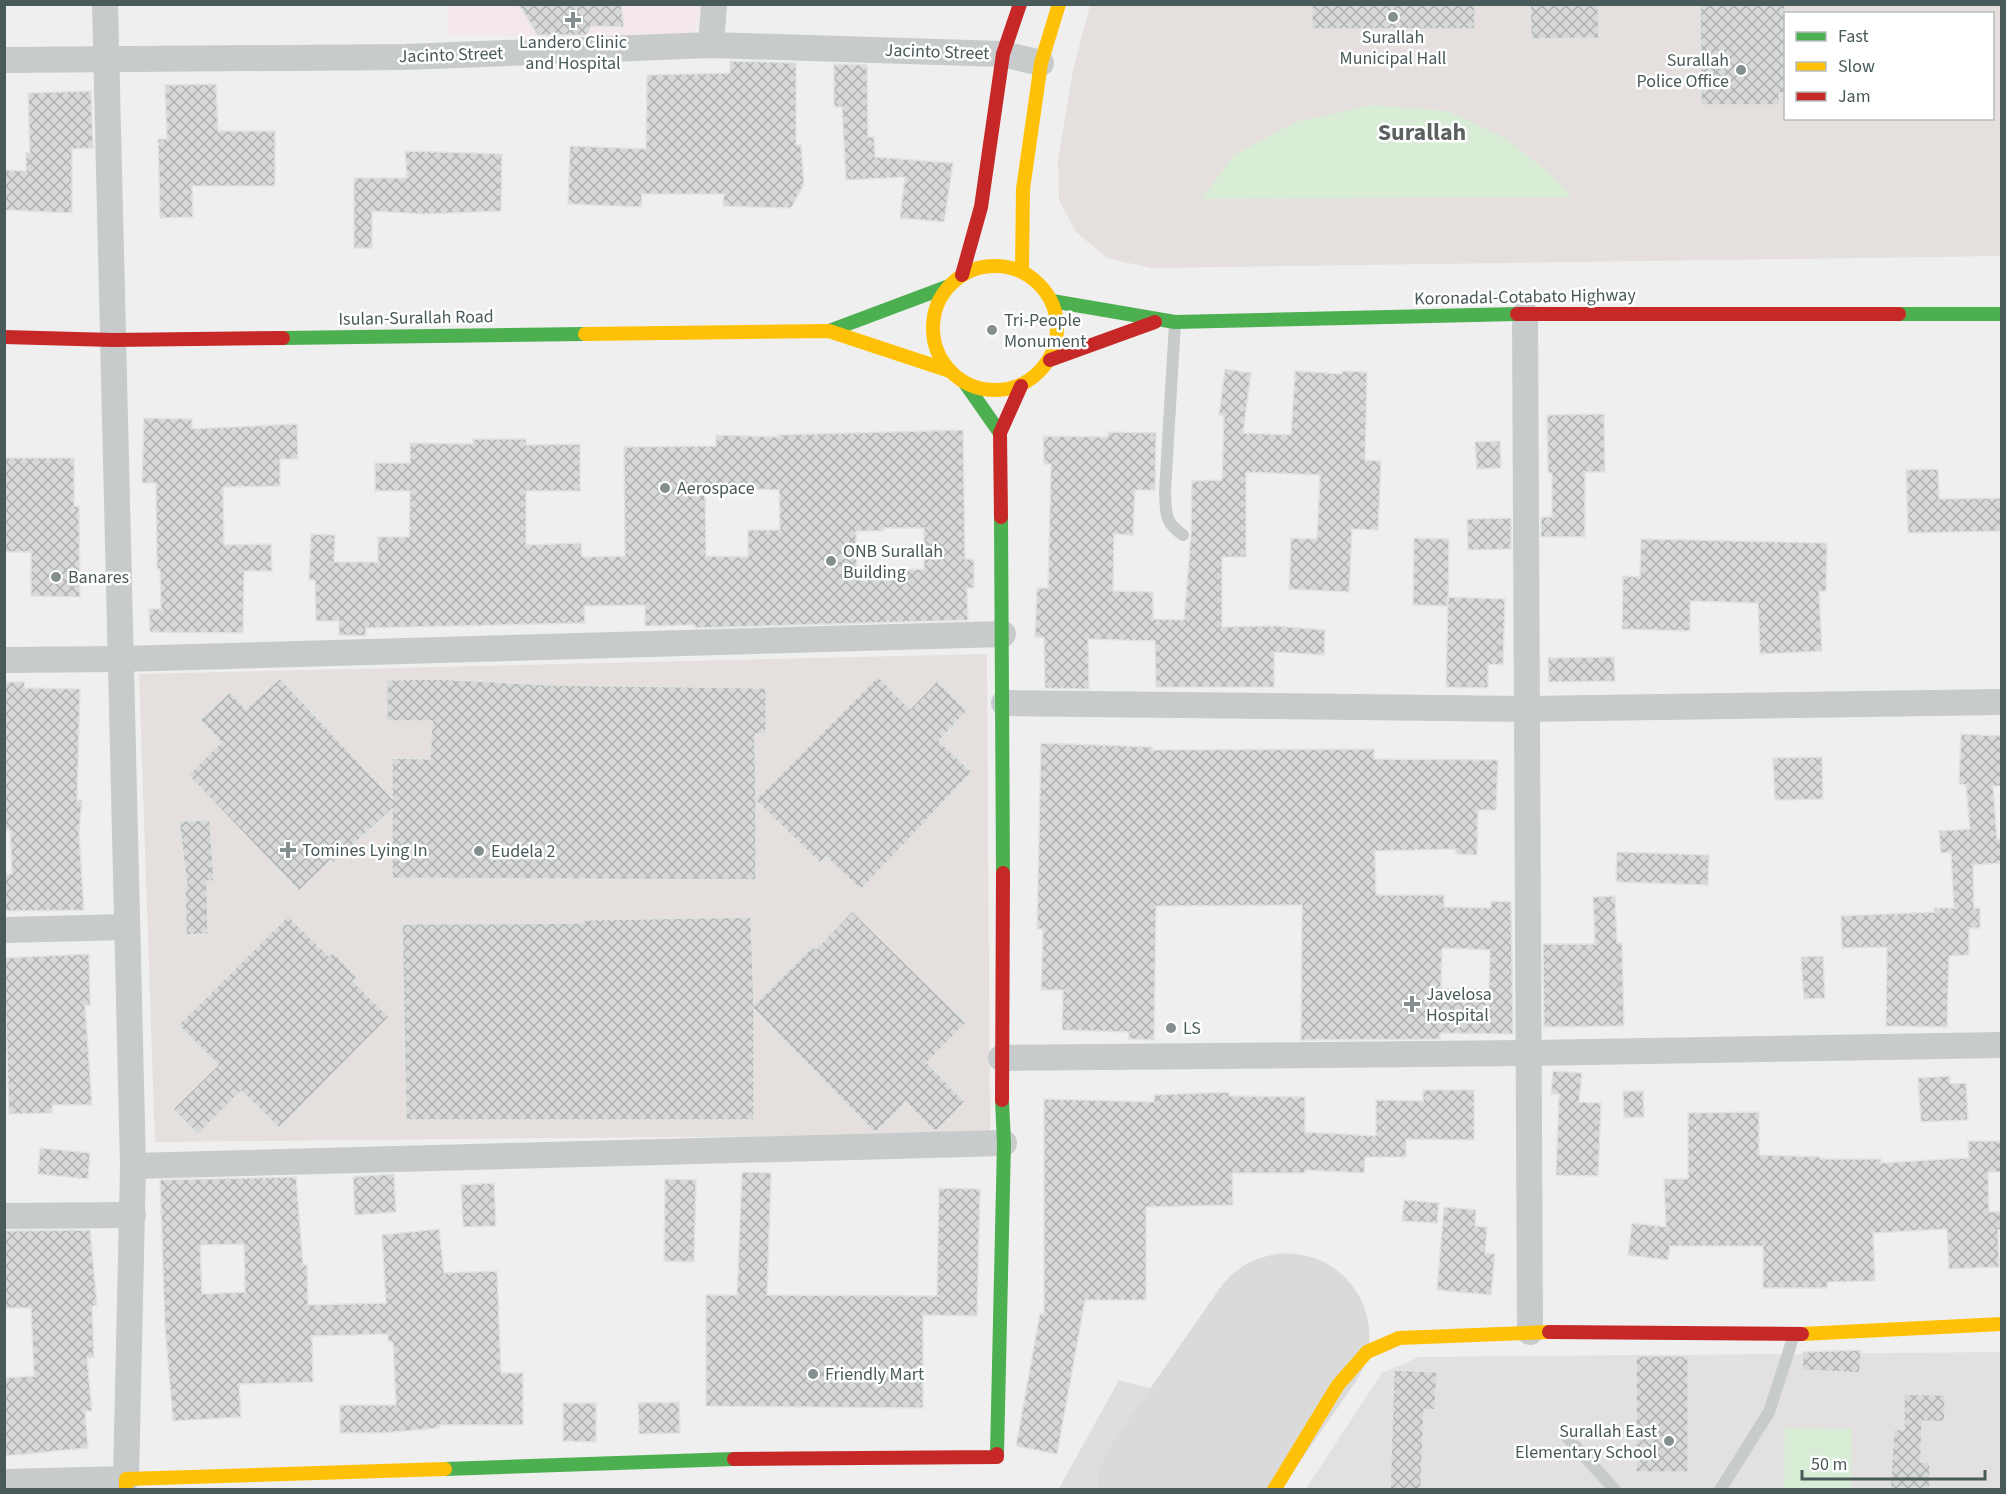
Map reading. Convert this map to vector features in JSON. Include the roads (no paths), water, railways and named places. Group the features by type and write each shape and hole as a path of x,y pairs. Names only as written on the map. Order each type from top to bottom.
{"main road":[{"path":"962,275 981,207 1003,54 1020,4"},
{"path":"1022,272 1023,189 1041,63 1059,4"},
{"path":"965,383 993,390 1021,386 1037,375 1050,360 1057,341 1058,321 1052,301 1039,284 1022,272 1002,266 981,267 962,275 949,286 939,300 934,318 933,337 939,354 950,370 965,383 1000,433"},
{"name":"Isulan-Surallah Road","path":"829,331 949,286"},
{"name":"Koronadal-Cotabato Highway","path":"1052,301 1157,321 1175,322 1525,314 2001,314"},
{"path":"1050,360 1157,321"},
{"name":"Isulan-Surallah Road","path":"4,337 113,340 829,331 950,370"},
{"path":"126,1484 743,1458 997,1457 1004,1143 1001,1058 1004,703 1000,433 1021,386"},
{"path":"1274,1490 1338,1385 1367,1352 1399,1338 1530,1332 1794,1334 2001,1324"}],"street":[{"path":"4,1482 126,1484 133,1166 105,4"},
{"path":"711,45 714,4"},
{"name":"Jacinto Street","path":"4,60 405,57 711,45 1003,54 1041,63"},
{"path":"1525,314 1525,709 1530,1332"},
{"path":"4,660 120,659 1003,634"},
{"path":"1004,703 1525,709 2001,702"},
{"path":"4,930 127,927"},
{"path":"1001,1058 1529,1053 2001,1045"},
{"path":"133,1166 1004,1143"},
{"path":"4,1216 133,1215"}],"lane":[{"path":"1175,322 1165,491 1166,515 1171,527 1183,535"},
{"path":"1720,1490 1769,1412 1794,1334"},
{"path":"1567,1437 1615,1490"}],"place":[{"name":"Surallah Municipal Hall","path":"1393,17"},
{"name":"Landero Clinic and Hospital","path":"573,20"},
{"name":"Surallah Police Office","path":"1741,70"},
{"name":"Tri-People Monument","path":"992,330"},
{"name":"Aerospace","path":"665,488"},
{"name":"ONB Surallah Building","path":"831,561"},
{"name":"Banares","path":"56,577"},
{"name":"Tomines Lying In","path":"288,850"},
{"name":"Eudela 2","path":"479,851"},
{"name":"Javelosa Hospital","path":"1412,1004"},
{"name":"LS","path":"1171,1028"},
{"name":"Friendly Mart","path":"813,1374"},
{"name":"Surallah East Elementary School","path":"1669,1441"}],"district":[{"name":"Surallah","path":"1422,132"}]}
